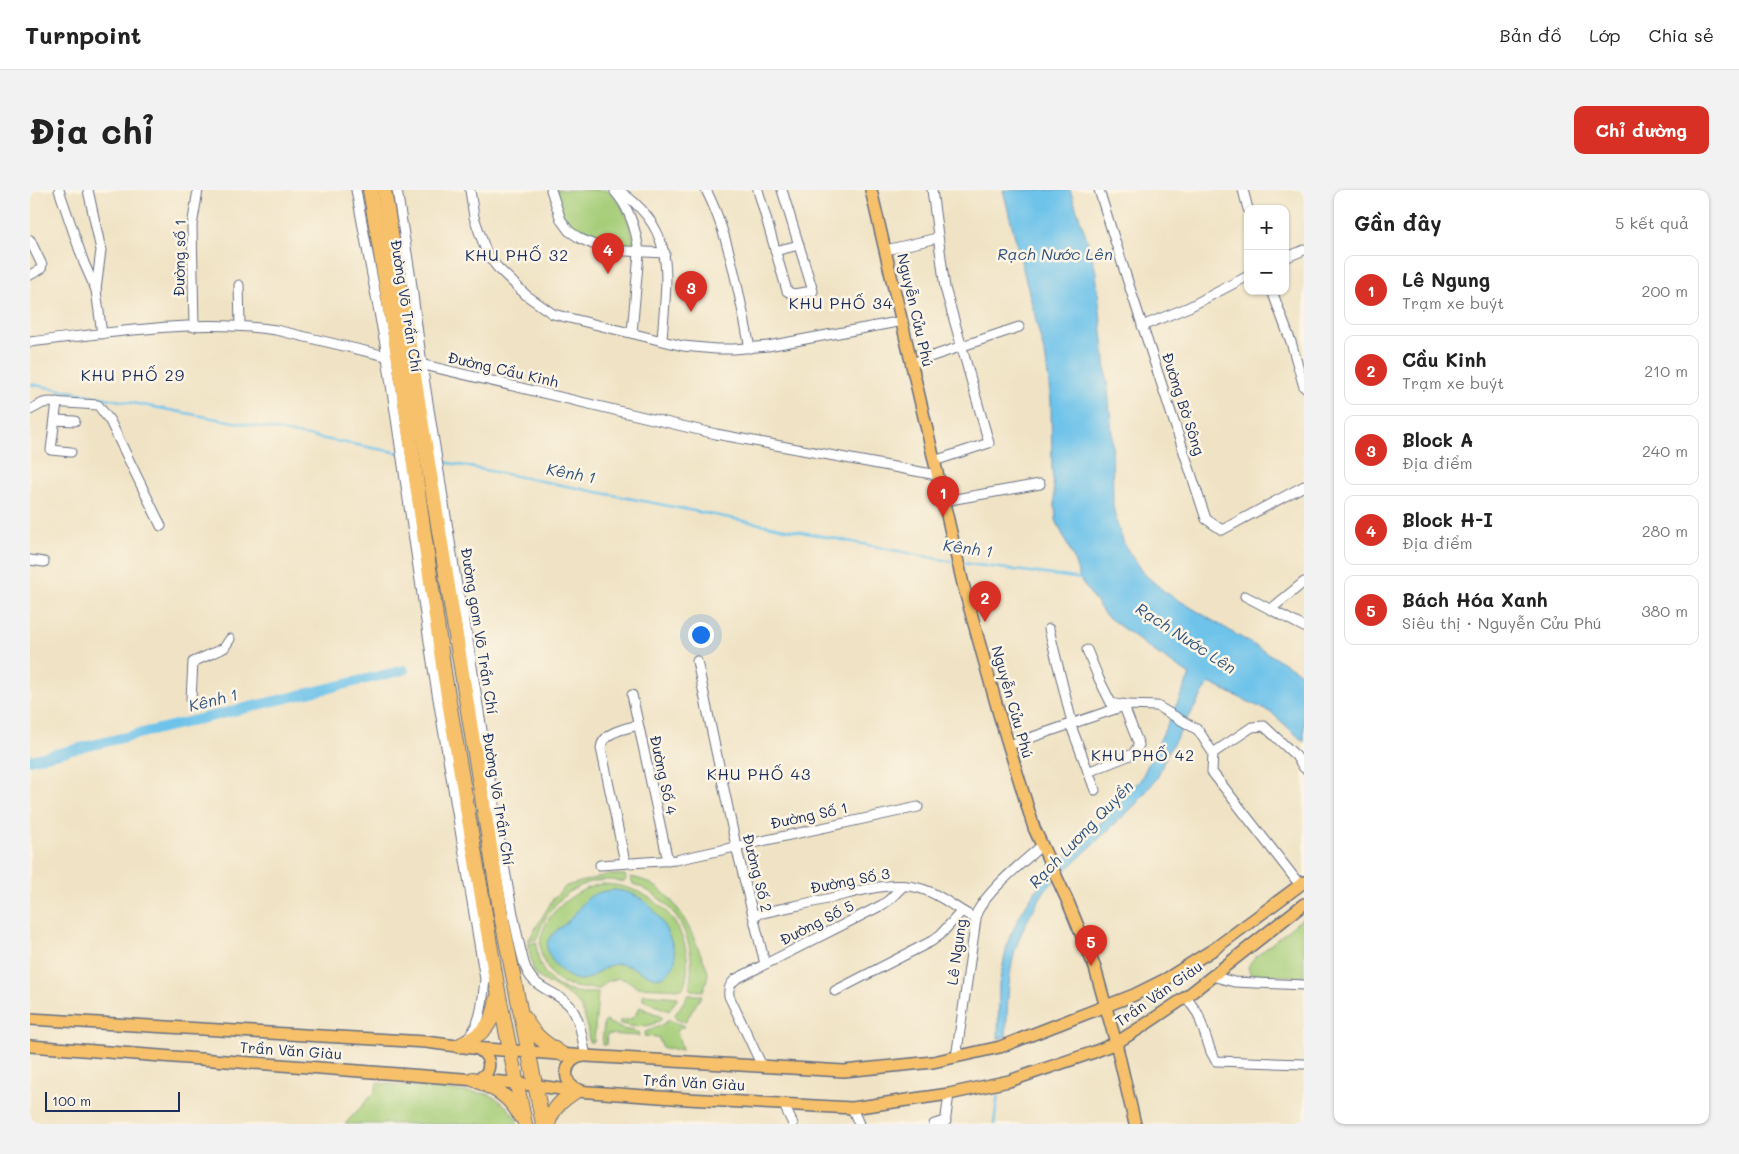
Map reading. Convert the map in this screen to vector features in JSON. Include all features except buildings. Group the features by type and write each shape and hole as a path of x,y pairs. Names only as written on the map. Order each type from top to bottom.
{"highway":[{"name":"Đường Võ Trần Chí","path":"370,190 393,358 409,431 435,480 500,915 543,1124"},
{"name":"Đường Võ Trần Chí","path":"384,190 417,364 409,431 411,484 498,991 524,1124"},
{"path":"465,1047 488,1026 495,1012 498,991"},
{"path":"517,1002 534,1033 543,1042 562,1054"},
{"path":"471,1079 495,1088 503,1094 515,1106 524,1124"},
{"path":"548,1124 559,1103 579,1091"}],"main road":[{"name":"Nguyễn Cửu Phú","path":"871,190 964,584 1009,745 1034,828 1095,968 1116,1043 1135,1124"},
{"name":"Trần Văn Giàu","path":"30,1019 426,1042 465,1047 586,1056 844,1071 956,1058 1000,1047 1134,995 1168,978 1214,949 1302,883"},
{"name":"Trần Văn Giàu","path":"30,1046 471,1079 579,1091 852,1108 950,1094 1009,1082 1116,1043 1186,997 1304,904"},
{"path":"465,1047 482,1051 486,1054 489,1064 486,1074 482,1077 471,1079"},
{"path":"579,1091 568,1083 566,1072 570,1062 586,1056"}],"street":[{"path":"59,190 84,263 96,290"},
{"path":"88,190 101,250 96,290 102,334"},
{"name":"Đường số 1","path":"194,327 192,226 198,190"},
{"path":"356,190 393,358"},
{"path":"397,190 417,364"},
{"path":"470,190 474,217 487,254 497,267 526,295 553,314 683,346 716,349 750,348 903,321"},
{"path":"551,190 561,220 569,231 581,239 606,250 665,253"},
{"path":"613,190 621,198 638,242 639,253 632,333"},
{"path":"618,190 632,194 654,226 665,253 667,268 662,340"},
{"path":"706,190 722,230 740,299 750,348"},
{"path":"758,190 786,291 793,294 813,291 782,190"},
{"path":"932,190 945,288 989,443 934,461"},
{"name":"Đường Bờ Sông","path":"1099,190 1206,519 1222,530 1304,486"},
{"path":"1243,190 1247,205"},
{"path":"886,250 937,238"},
{"path":"30,240 42,264 41,269 30,275"},
{"path":"775,251 799,245"},
{"path":"1289,256 1304,250"},
{"path":"1142,326 1189,307 1244,278"},
{"path":"239,285 240,326"},
{"path":"1274,295 1292,342 1304,387"},
{"name":"Đường Cầu Kinh","path":"30,342 194,327 240,326 276,330 716,434 937,475"},
{"path":"912,363 1020,327"},
{"name":"Đường gom Võ Trần Chí","path":"417,364 434,441 435,480 464,615 485,758 512,906 525,964 529,976 535,983 569,1005 579,1024 586,1056"},
{"path":"30,410 43,402 98,405 110,421 161,526"},
{"path":"57,402 50,450 71,452"},
{"path":"55,420 75,421"},
{"path":"411,484 434,675 484,979 477,1021 465,1047"},
{"path":"944,501 1040,484"},
{"path":"30,560 44,562"},
{"path":"1271,610 1304,582"},
{"path":"1245,596 1304,627"},
{"path":"1049,629 1071,723 1095,790"},
{"path":"191,700 193,662 198,658 211,655 224,648 230,639"},
{"path":"1087,650 1098,679 1112,703 1157,706 1198,730 1213,753 1212,772 1302,883"},
{"name":"Đường Số 2","path":"697,661 736,846 765,964"},
{"name":"Đường Số 4","path":"632,695 668,861"},
{"path":"1009,745 1122,705"},
{"path":"1088,772 1133,754 1139,745 1122,705"},
{"path":"621,863 601,748 602,742 610,734 638,725"},
{"path":"1213,753 1252,727 1264,726 1296,756 1304,768"},
{"name":"Đường Số 1","path":"600,865 668,861 918,807"},
{"name":"Lê Ngung","path":"956,1058 977,912 1010,874 1041,846"},
{"name":"Đường Số 3","path":"752,915 875,888 903,886 932,892 961,912 975,918"},
{"name":"Đường Số 5","path":"765,964 882,905 890,900 903,886"},
{"path":"500,915 512,906"},
{"path":"835,991 937,938 961,912"},
{"path":"762,1066 729,996 728,990 736,980 765,964"},
{"path":"1212,976 1234,982 1304,985"},
{"path":"1186,997 1198,1014 1216,1061 1304,1064"},
{"path":"554,1124 579,1091"},
{"path":"934,1124 946,1123 950,1094"},
{"path":"782,1103 793,1124"},
{"path":"852,1108 858,1124"}],"green space":[{"path":"556,190 606,190 618,201 622,208 637,247 608,243 583,235 566,219"},
{"path":"606,875 625,875 626,880 624,882 595,881 569,892 549,913 537,939 528,941 553,899 566,886"},
{"path":"630,877 643,880 655,886 674,904 694,938 708,972 703,991 691,990 689,988 691,955 681,925 673,912 648,891 633,884"},
{"path":"601,884 617,885 645,895 668,914 677,926 687,956 686,977 682,989 636,987 629,981 619,978 606,982 600,989 581,988 562,983 551,974 544,962 541,949 546,923 564,902 588,888"},
{"path":"1304,917 1304,977 1250,974 1248,967 1253,959"},
{"path":"537,942 538,958 544,973 549,979 570,991 598,993 594,1042 589,1042 587,1024 581,1007 572,997 538,977 533,970 528,944"},
{"path":"643,994 678,997 669,1011 643,1000"},
{"path":"688,995 702,995 685,1022 676,1018 675,1015"},
{"path":"640,1007 645,1009 644,1011 646,1010 654,1013 653,1015 656,1014 663,1018 647,1026 636,1027 635,1025 634,1027 619,1023 620,1021 632,1019 638,1013 637,1011"},
{"path":"669,1020 684,1026 677,1031 682,1050 663,1048 658,1037 644,1036 645,1032"},
{"path":"606,1021 622,1029 638,1032 639,1036 607,1034 606,1045 602,1045 604,1023"},
{"path":"377,1083 488,1094 506,1106 519,1124 345,1124 375,1092"}],"water":[{"name":"Rạch Nước Lên","path":"1003,190 1070,190 1088,242 1096,272 1112,431 1113,506 1125,546 1142,572 1165,592 1304,675 1304,742 1272,713 1209,683 1167,754 1157,778 1136,804 1045,890 1037,903 1023,929 1014,953 1009,988 1006,1036 998,1039 999,984 1008,941 1021,913 1036,890 1071,850 1104,820 1141,779 1190,675 1105,615 1080,579 1073,557 1056,520 1052,468 1051,402 1046,360"},
{"path":"614,890 624,891 640,898 653,909 663,923 675,953 675,964 665,975 656,978 623,964 618,964 607,966 590,978 581,980 575,979 563,972 552,960 547,947 548,941 553,934 571,918 589,897"}],"waterway":[{"name":"Kênh 1","path":"30,384 400,453"},
{"name":"Kênh 1","path":"439,461 954,562"},
{"name":"Kênh 1","path":"962,563 1083,579"},
{"name":"Kênh 1","path":"30,760 404,670"},
{"name":"Rạch Lương Quyền","path":"994,1124 998,1093"}],"place":[{"name":"Block H-I","path":"608,274"},
{"name":"Block A","path":"691,312"},
{"name":"Lê Ngung","path":"943,517"},
{"name":"Cầu Kinh","path":"985,622"},
{"name":"Bách Hóa Xanh","path":"1091,966"}],"district":[{"name":"KHU PHỐ 32","path":"517,255"},
{"name":"KHU PHỐ 34","path":"841,303"},
{"name":"KHU PHỐ 29","path":"133,375"},
{"name":"KHU PHỐ 42","path":"1143,755"},
{"name":"KHU PHỐ 43","path":"759,774"}]}
